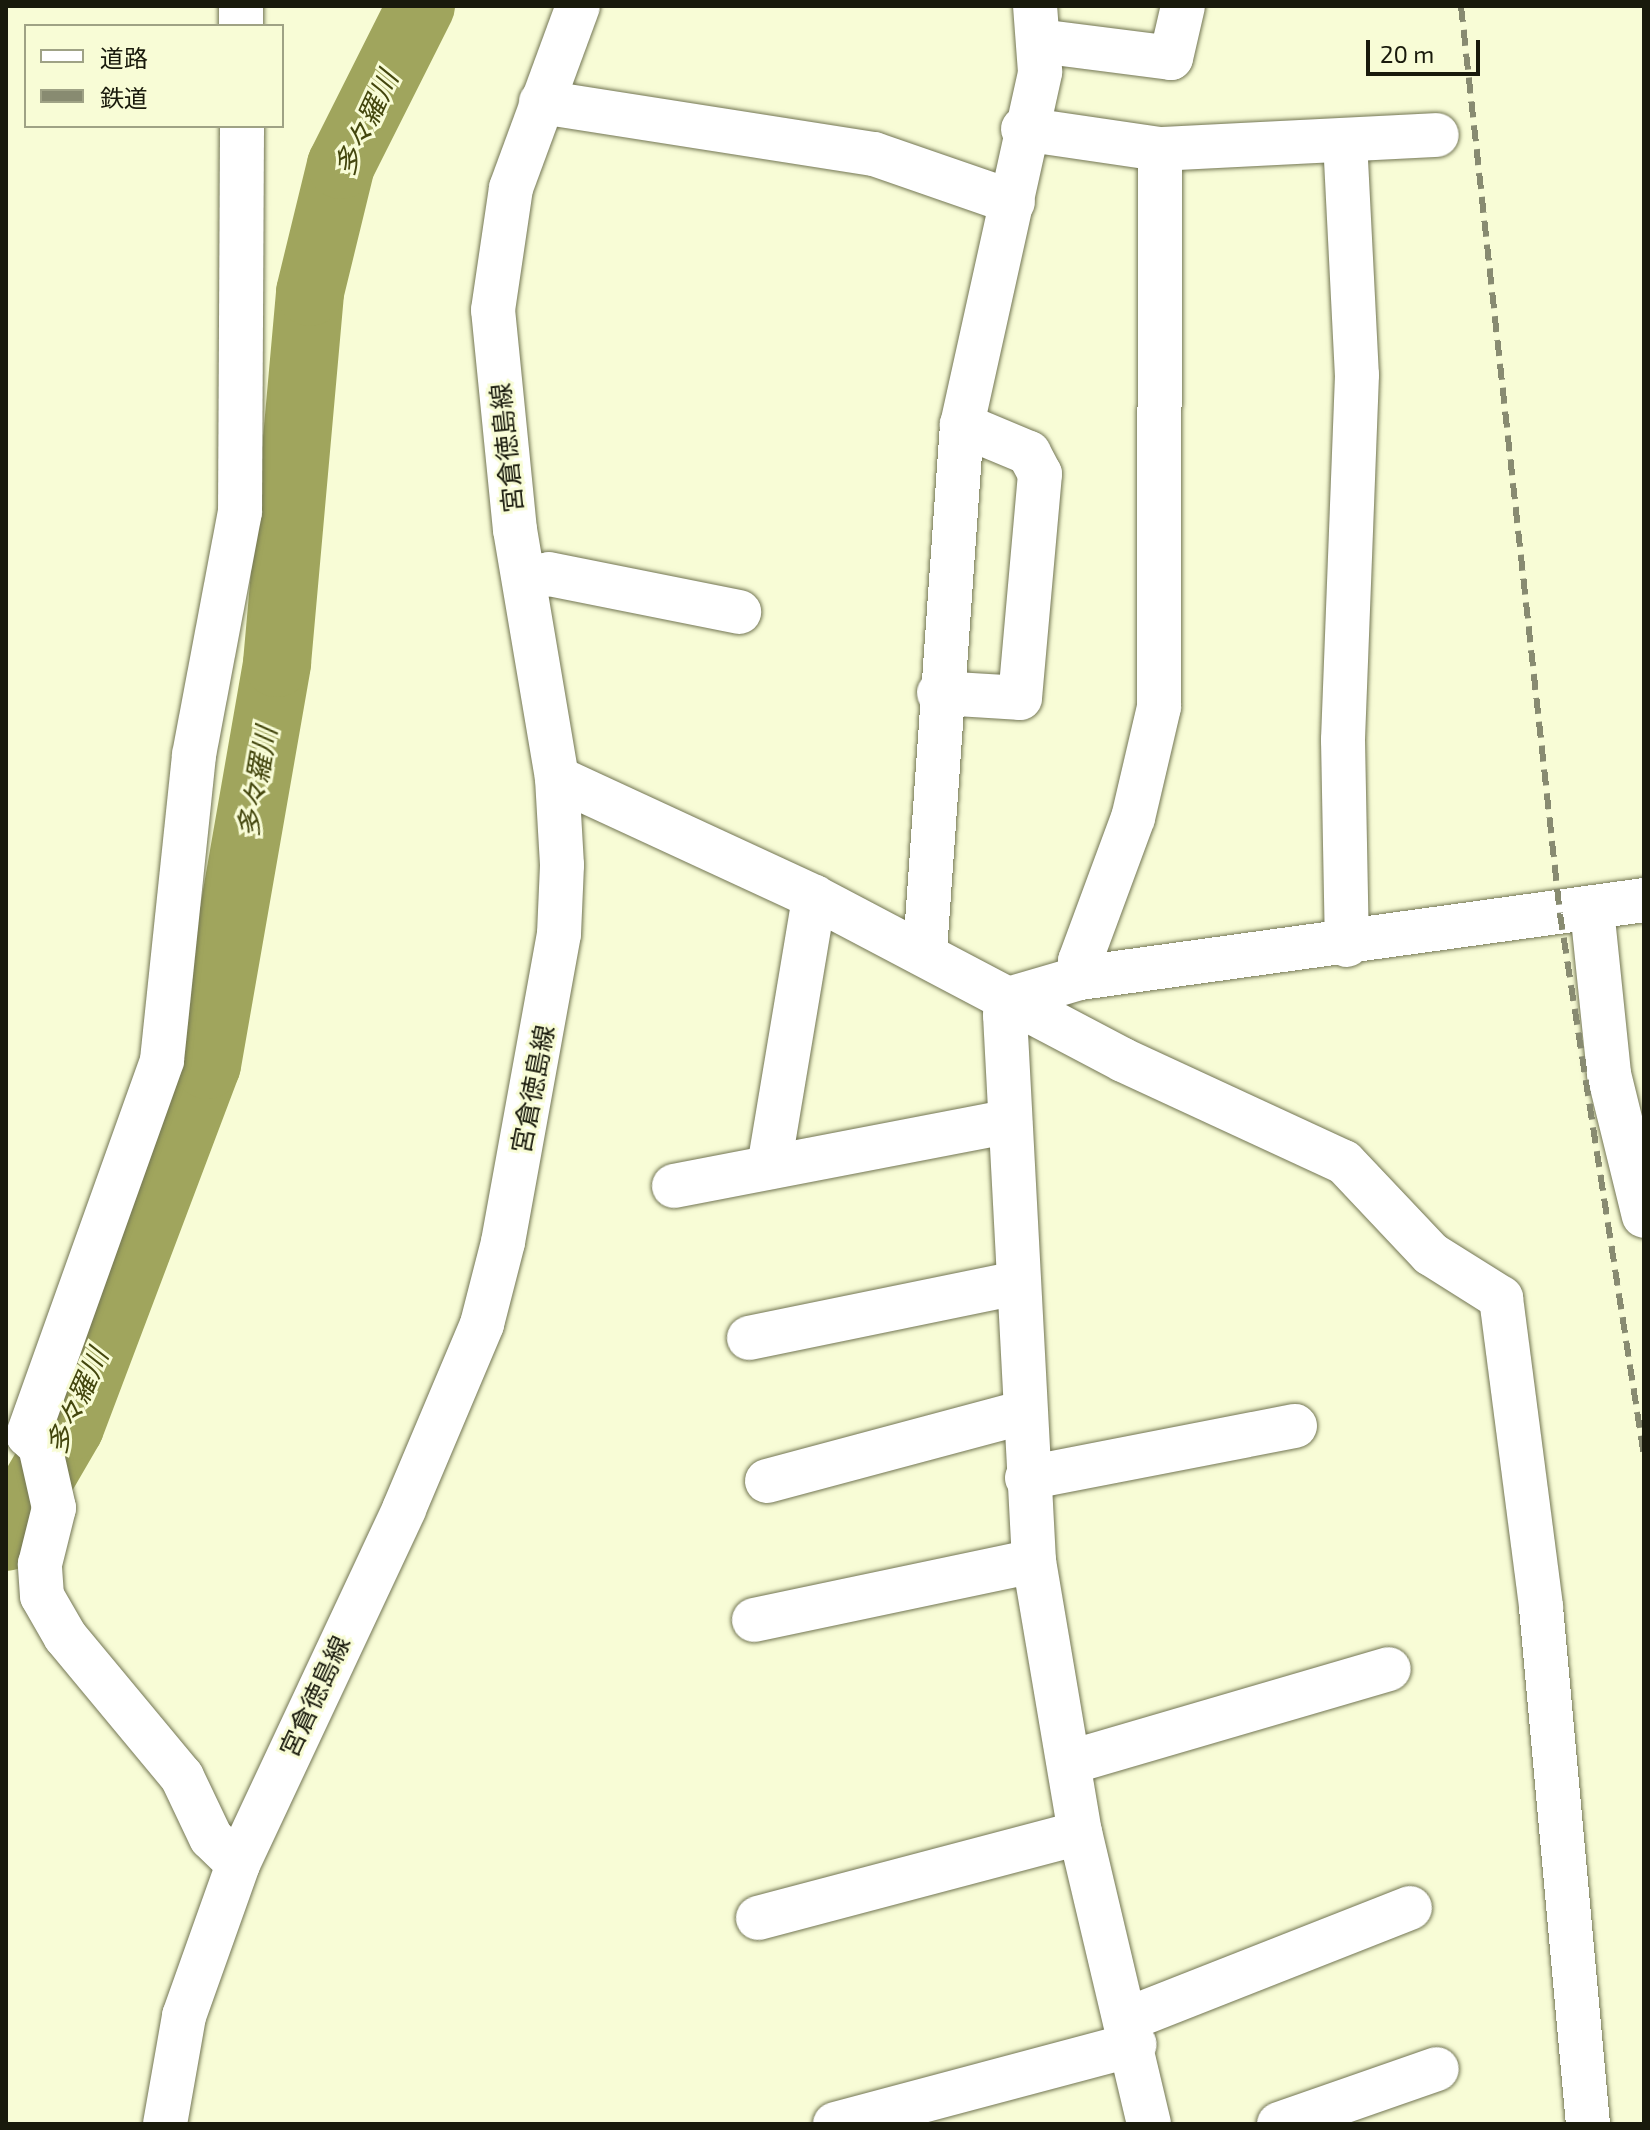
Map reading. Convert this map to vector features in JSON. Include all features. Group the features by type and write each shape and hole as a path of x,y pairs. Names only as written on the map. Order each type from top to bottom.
{"street":[{"name":"宮倉徳島線","path":"165,2124 184,2016 238,1864 482,1324 559,934 557,778 524,579 493,310 511,188 578,6"},
{"path":"925,951 939,693 962,425 1013,202 1023,129 1040,72 1037,23 1171,58 1183,6"},
{"path":"541,102 874,154 1013,202"},
{"path":"238,1864 211,1838 182,1777 65,1636 42,1596 40,1564 54,1508 24,1435 162,1060 194,755 240,512 242,128"},
{"path":"1023,129 1160,149 1437,135"},
{"path":"1345,140 1357,375 1343,740 1347,945"},
{"path":"1080,978 1080,961 1133,818 1159,707 1160,149"},
{"path":"939,693 1020,698 1040,474 1029,453 962,425"},
{"path":"524,579 549,574 739,612"},
{"path":"557,778 925,951 1123,1060 1344,1162 1431,1254 1501,1298 1541,1607 1588,2124"},
{"path":"769,1167 814,897"},
{"path":"1012,998 1080,978 1347,945 1644,900"},
{"path":"1592,909 1630,1092 1644,1216"},
{"path":"1012,998 1005,1015 1021,1413 1034,1561 1071,1762 1080,1833 1132,2031 1149,2124"},
{"path":"674,1186 1010,1121"},
{"path":"749,1338 1017,1283"},
{"path":"767,1481 1021,1413"},
{"path":"1027,1478 1295,1426"},
{"path":"754,1620 1034,1561"},
{"path":"1071,1762 1389,1669"},
{"path":"758,1918 1080,1833"},
{"path":"835,2124 1132,2031 1410,1908"},
{"path":"1279,2124 1437,2069"}],"waterway":[{"name":"多々羅川","path":"6,1537 70,1427 207,1065 277,663 310,292 341,165 421,6"}],"railway":[{"path":"1461,6 1560,914 1644,1456"}]}
